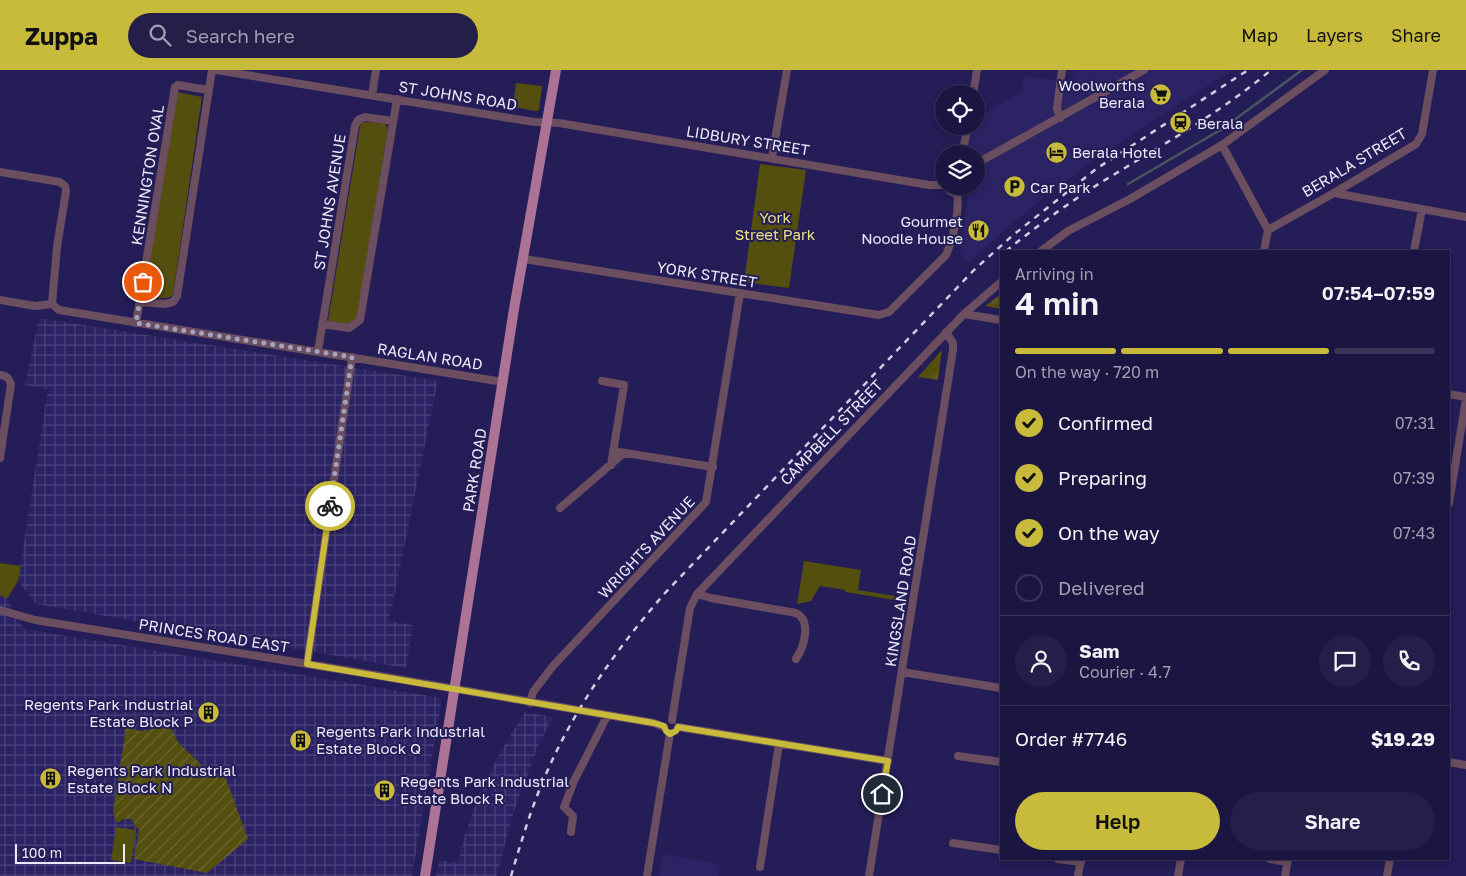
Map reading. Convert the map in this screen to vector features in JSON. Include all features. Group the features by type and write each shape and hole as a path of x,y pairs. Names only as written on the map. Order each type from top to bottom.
{"main road":[{"name":"PARK ROAD","path":"425,876 503,382 556,70"}],"street":[{"path":"140,302 165,304 173,302 177,296 208,90 214,70"},
{"name":"ST JOHNS ROAD","path":"214,70 534,122 547,122"},
{"path":"372,95 376,70"},
{"path":"772,158 787,70"},
{"path":"974,85 977,70"},
{"path":"1060,118 1057,108 1062,70"},
{"path":"985,159 1144,70"},
{"path":"1042,250 1068,231 1130,199 1222,145 1325,70"},
{"name":"BERALA STREET","path":"1268,230 1416,144 1422,134 1434,70"},
{"name":"KENNINGTON OVAL","path":"136,323 175,87 178,85 208,90"},
{"path":"322,324 349,328 360,320 397,99"},
{"name":"ST JOHNS AVENUE","path":"318,351 355,126 358,120 365,117 392,121"},
{"name":"LIDBURY STREET","path":"547,122 935,185"},
{"path":"965,145 967,135"},
{"path":"1222,145 1268,230 1264,250"},
{"path":"0,172 60,182 65,186 66,191 56,257 52,304"},
{"path":"1334,193 1466,217"},
{"name":"YORK STREET","path":"524,259 874,315 885,314 946,256 951,245 958,204 957,195"},
{"path":"1414,250 1422,210"},
{"name":"CAMPBELL STREET","path":"672,720 690,608 697,594 946,332 1000,283"},
{"name":"WRIGHTS AVENUE","path":"530,703 533,692 553,666 704,506 708,498 740,293"},
{"name":"RAGLAN ROAD","path":"0,300 35,306 52,304 59,310 503,382"},
{"path":"964,314 1000,320"},
{"name":"KINGSLAND ROAD","path":"869,876 953,350 953,343 946,332"},
{"path":"307,664 352,357"},
{"path":"0,375 10,379 12,384 0,458"},
{"path":"602,381 624,385 611,465"},
{"path":"1450,394 1466,398 1450,497"},
{"path":"613,451 713,467"},
{"path":"560,508 624,453"},
{"path":"697,594 796,612 801,615 805,622 802,649 796,659"},
{"name":"PRINCES ROAD EAST","path":"0,610 35,620 307,664 664,726"},
{"path":"902,672 1000,688"},
{"path":"571,832 573,816 564,807 574,781 607,716"},
{"path":"670,734 664,726 666,721 672,720 676,722 678,727"},
{"path":"670,734 676,731 678,727"},
{"path":"678,727 888,761"},
{"path":"647,876 670,734"},
{"path":"760,867 779,744"},
{"path":"958,756 1000,762"},
{"path":"1450,762 1466,765"},
{"path":"953,843 1000,850"},
{"path":"1078,876 1081,860"},
{"path":"1178,876 1181,860"},
{"path":"1285,876 1288,860"},
{"path":"1387,876 1390,860"}],"shaded area":[{"path":"1074,70 1232,70 1098,157 1052,191 1002,232 969,263 960,255 968,195 985,195 985,145 965,145 970,135 985,135 985,113 1021,93 1023,77 1071,82"},
{"path":"39,318 438,381 389,621 413,625 406,668 36,604 18,581 48,389 25,385"},
{"path":"0,595 7,599 24,629 442,698 412,876 0,876"},
{"path":"525,712 553,717 539,744 512,817 497,876 436,876 439,860 458,863 465,834 481,790 502,749"},
{"path":"662,854 720,864 718,876 659,876"}],"green space":[{"path":"516,83 542,86 539,110 513,107"},
{"path":"177,92 202,97 173,295 167,298 160,298 146,296 144,293"},
{"path":"361,123 384,123 388,128 357,318 347,324 328,321 360,127"},
{"name":"York Street Park","path":"760,164 806,170 789,288 744,282"},
{"path":"1000,295 1000,309 985,306"},
{"path":"942,350 938,380 918,377"},
{"path":"804,561 861,570 858,590 902,597 901,601 820,586 811,601 797,604"},
{"path":"0,563 21,566 18,581 7,599 0,595"},
{"path":"163,727 173,730 178,742 197,760 205,771 225,776 248,839 207,873 134,859 139,829 134,826 131,819 124,819 117,823 113,811 126,728 142,731"},
{"path":"116,827 136,830 131,863 111,860"}],"waterway":[{"path":"1128,184 1222,129 1302,70"}],"railway":[{"path":"511,876 537,796 576,714 609,664 665,593 974,270 1012,236 1096,169 1248,70"},
{"path":"1007,250 1080,196 1211,114 1252,86 1271,70"}],"way so far":[{"path":"143,282 136,323 352,357 330,506"}],"place":[{"name":"Woolworths Berala","path":"1161,94"},
{"name":"Berala","path":"1181,123"},
{"name":"Berala Hotel","path":"1056,152"},
{"name":"Car Park","path":"1014,187"},
{"name":"Gourmet Noodle House","path":"979,230"},
{"name":"Regents Park Industrial Estate Block P","path":"209,713"},
{"name":"Regents Park Industrial Estate Block Q","path":"300,740"},
{"name":"Regents Park Industrial Estate Block N","path":"51,779"},
{"name":"Regents Park Industrial Estate Block R","path":"384,790"}],"route":[{"path":"330,506 307,664 654,723 664,726 664,729 670,734 674,733 678,727 888,761 882,794"}]}
